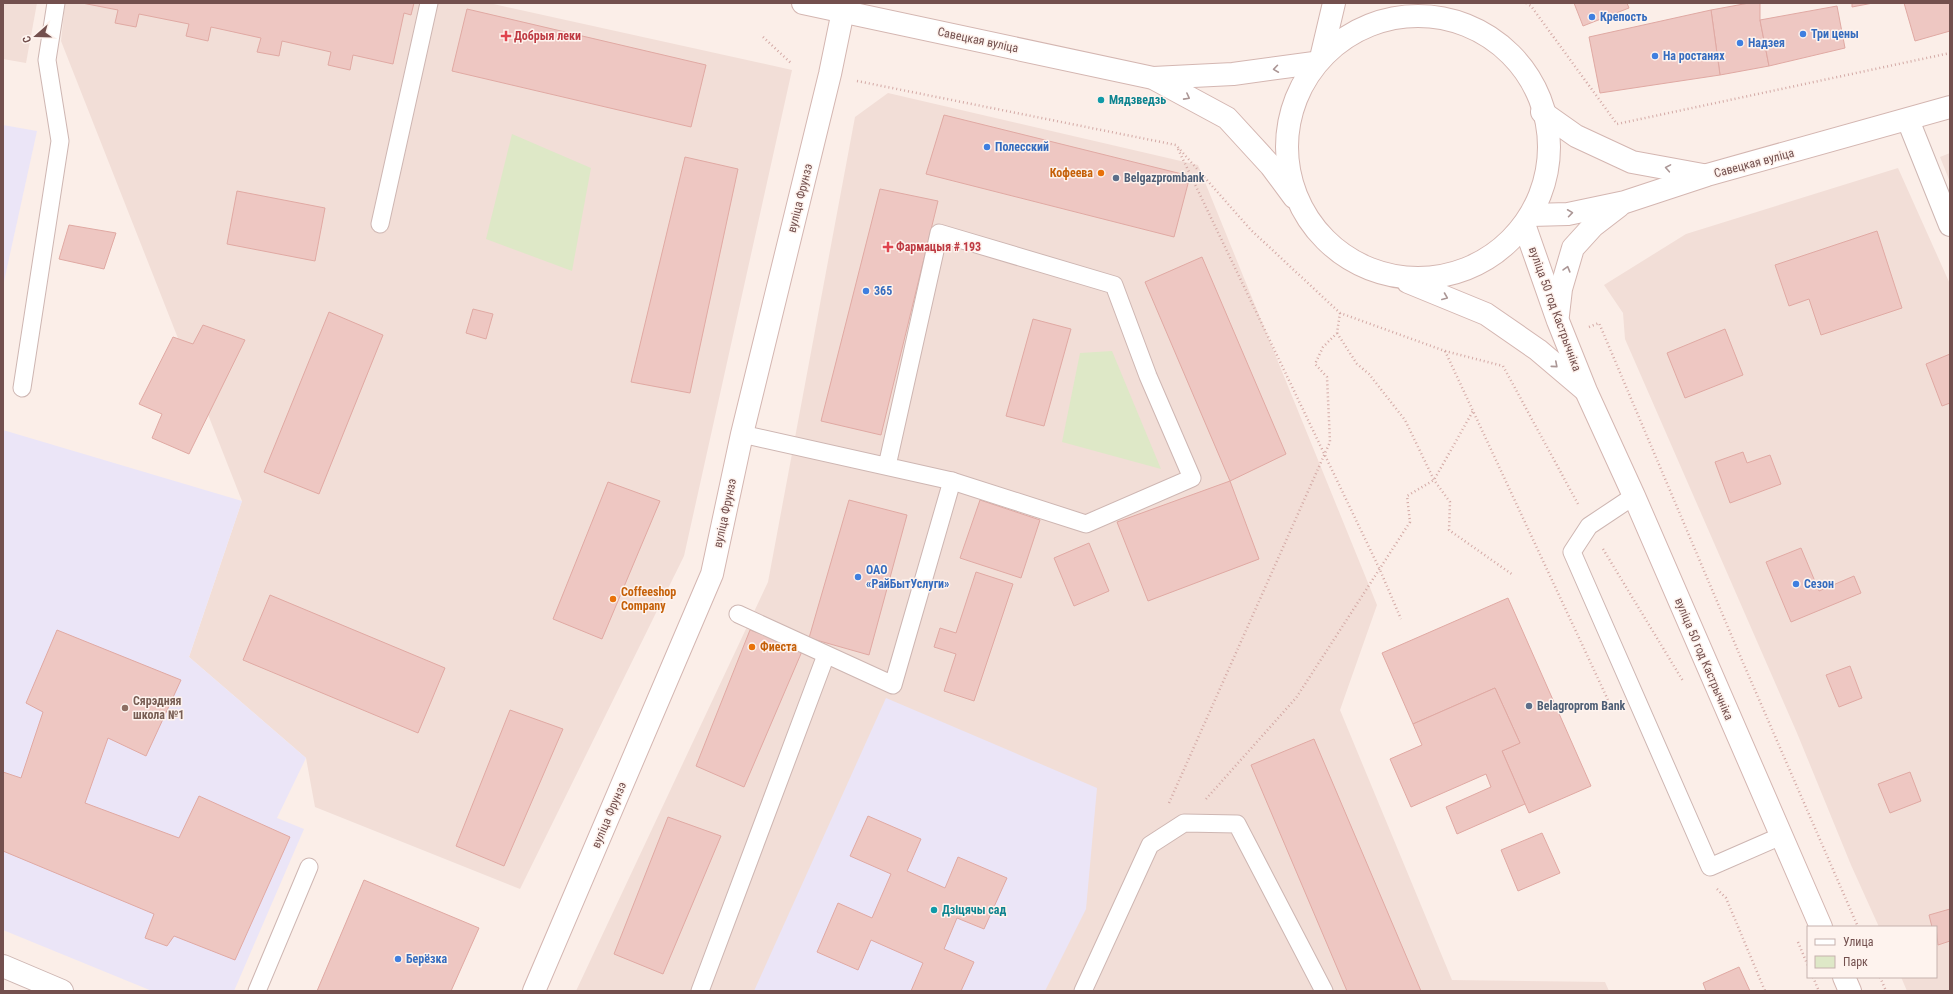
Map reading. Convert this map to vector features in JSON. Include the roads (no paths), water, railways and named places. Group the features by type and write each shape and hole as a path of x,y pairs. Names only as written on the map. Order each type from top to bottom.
{"main road":[{"name":"Савецкая вуліца","path":"804,3 841,7 1153,78 1227,118 1271,166 1316,229 1338,252 1369,270 1396,277"},
{"path":"1299,204 1291,172 1287,142 1293,110 1304,83 1317,61 1334,3"},
{"path":"1446,3 1463,22"},
{"name":"вуліца Фрунзэ","path":"534,991 712,574 742,434 830,74 841,7"},
{"path":"1317,61 1352,34 1384,21 1416,16 1463,22 1486,34 1521,65 1532,83 1542,112 1546,172 1539,197 1528,221 1511,243 1458,272 1432,278 1396,277"},
{"name":"Савецкая вуліца","path":"1153,78 1233,74 1317,61"},
{"name":"Савецкая вуліца","path":"1542,112 1576,136 1632,162 1707,176 1950,107"},
{"path":"1908,120 1950,225"},
{"path":"1528,221 1625,202 1707,176"},
{"path":"1558,321 1561,289 1573,248 1593,226 1625,202"},
{"name":"вуліца 50 год Кастрычніка","path":"1528,221 1558,321 1586,391 1634,496 1821,926"},
{"name":"вуліца 50 год Кастрычніка","path":"1396,277 1486,314 1538,350 1586,391"},
{"path":"3,966 62,991"},
{"path":"1844,978 1850,991"}],"lane":[{"path":"22,388 60,141 47,60 56,3"},
{"path":"380,224 430,3"},
{"path":"742,434 952,481 1086,524 1192,478 1148,376 1114,285 939,233 887,466"},
{"path":"738,614 893,685 952,481"},
{"path":"1634,496 1589,526 1572,552 1710,867 1781,836"},
{"path":"700,991 826,655"},
{"path":"1083,991 1150,845 1184,823 1237,824 1324,991"},
{"path":"257,991 309,867"}],"place":[{"name":"Крепость","path":"1592,17"},
{"name":"Три цены","path":"1803,34"},
{"name":"Добрыя леки","path":"506,36"},
{"name":"Надзея","path":"1740,43"},
{"name":"На ростанях","path":"1655,56"},
{"name":"Мядзведзь","path":"1101,100"},
{"name":"Полесский","path":"987,147"},
{"name":"Кофеева","path":"1101,173"},
{"name":"Belgazprombank","path":"1116,178"},
{"name":"Фармацыя # 193","path":"888,247"},
{"name":"365","path":"866,291"},
{"name":"ОАО «РайБытУслуги»","path":"858,577"},
{"name":"Сезон","path":"1796,584"},
{"name":"Coffeeshop Company","path":"613,599"},
{"name":"Фиеста","path":"752,647"},
{"name":"Belagroprom Bank","path":"1529,706"},
{"name":"Сярэдняя школа №1","path":"125,708"},
{"name":"Дзіцячы сад","path":"934,910"},
{"name":"Берёзка","path":"398,959"}]}
